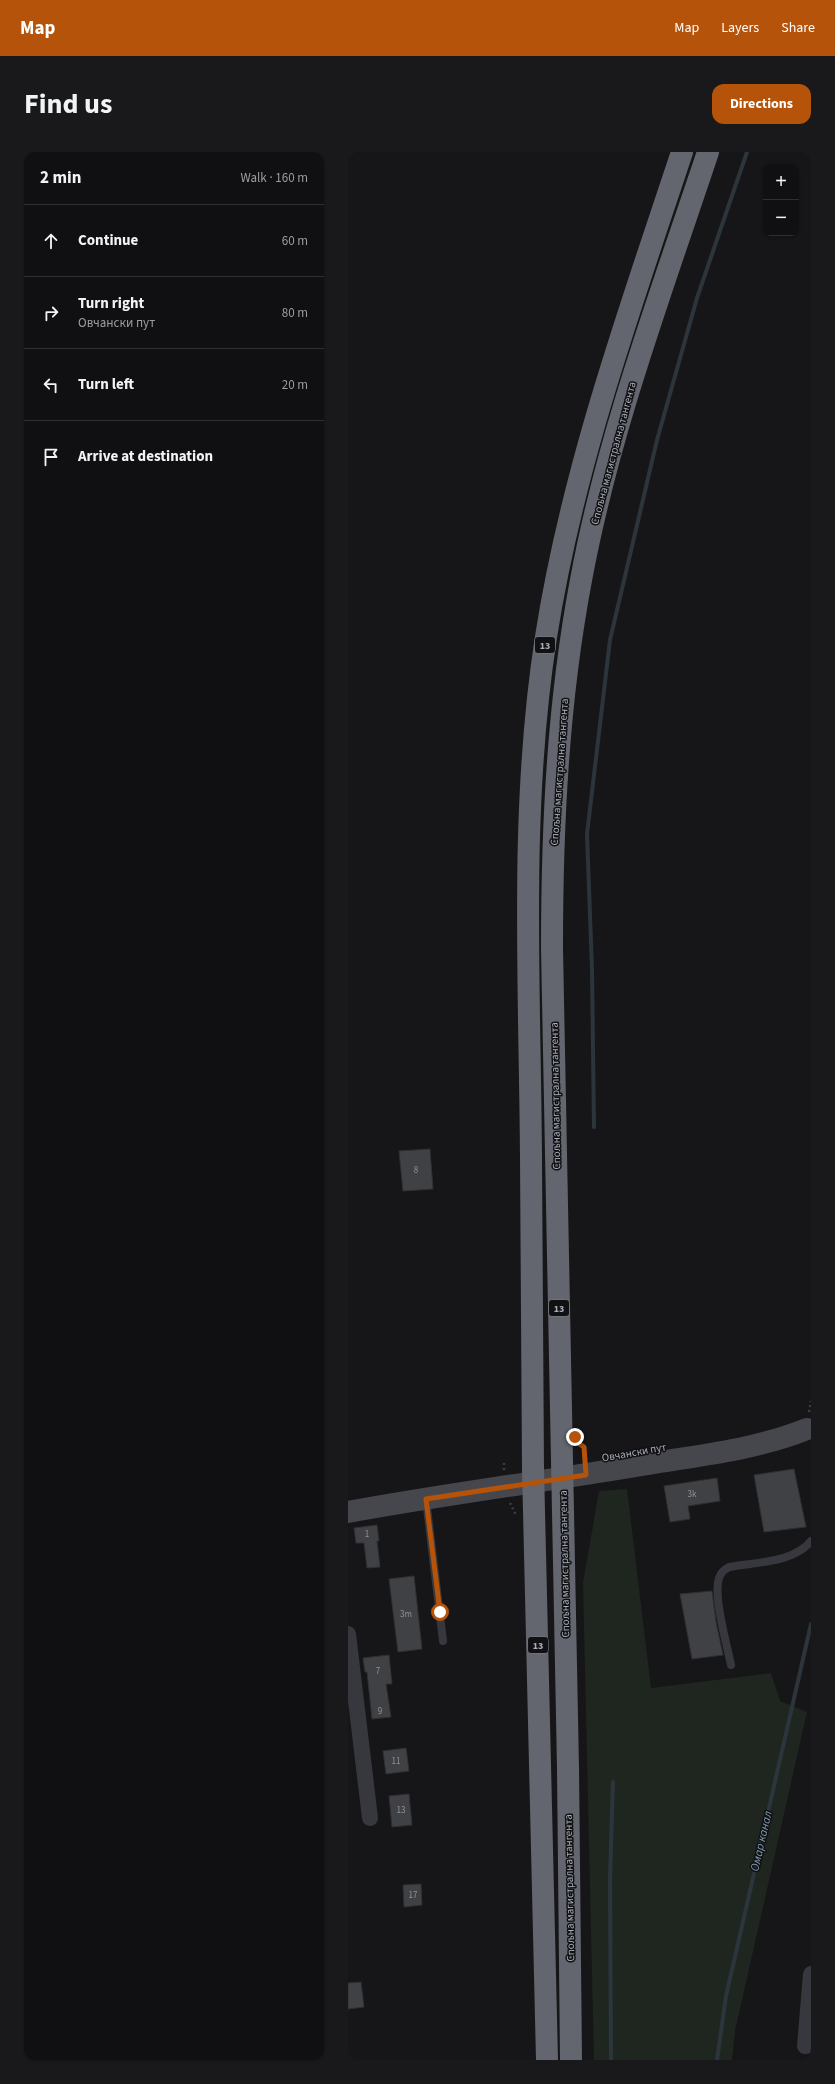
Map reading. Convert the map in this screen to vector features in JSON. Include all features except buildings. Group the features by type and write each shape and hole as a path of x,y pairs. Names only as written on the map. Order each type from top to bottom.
{"highway":[{"name":"13","path":"547,2060 534,1476 527,914 530,800 545,641 558,569 587,446 611,365 682,152"},
{"name":"Спољна магистрална тангента","path":"571,2060 563,1472 552,891 556,789 564,690 581,580 613,448 629,392 708,152"}],"street":[{"name":"Овчански пут","path":"563,1472 585,1460 731,1435 782,1429 809,1428"},
{"name":"Овчански пут","path":"393,1504 455,1483 534,1476 763,1444 788,1437 809,1428"},
{"name":"Овчански пут","path":"348,1512 426,1499 534,1476"},
{"path":"348,1634 370,1818"},
{"path":"811,1974 805,2046 811,2045"}],"lane":[{"path":"426,1499 443,1641"},
{"path":"731,1665 717,1592 719,1578 723,1570 729,1567 793,1555 807,1546 811,1541"}],"path":[{"path":"575,1437 578,1443 584,1447 585,1460"}],"shaded area":[{"path":"627,1489 651,1688 771,1673 780,1701 807,1712 735,2031 732,2060 594,2060 583,1583 599,1491"}],"waterway":[{"path":"594,1127 592,969 587,834 610,640 657,440 697,298 747,152"},
{"name":"Омар канал","path":"717,2060 726,1996 811,1624"},
{"path":"611,2060 610,1879 613,1782"}],"route":[{"path":"440,1612 426,1499 504,1486 586,1475 584,1447 578,1443 575,1437"}]}
